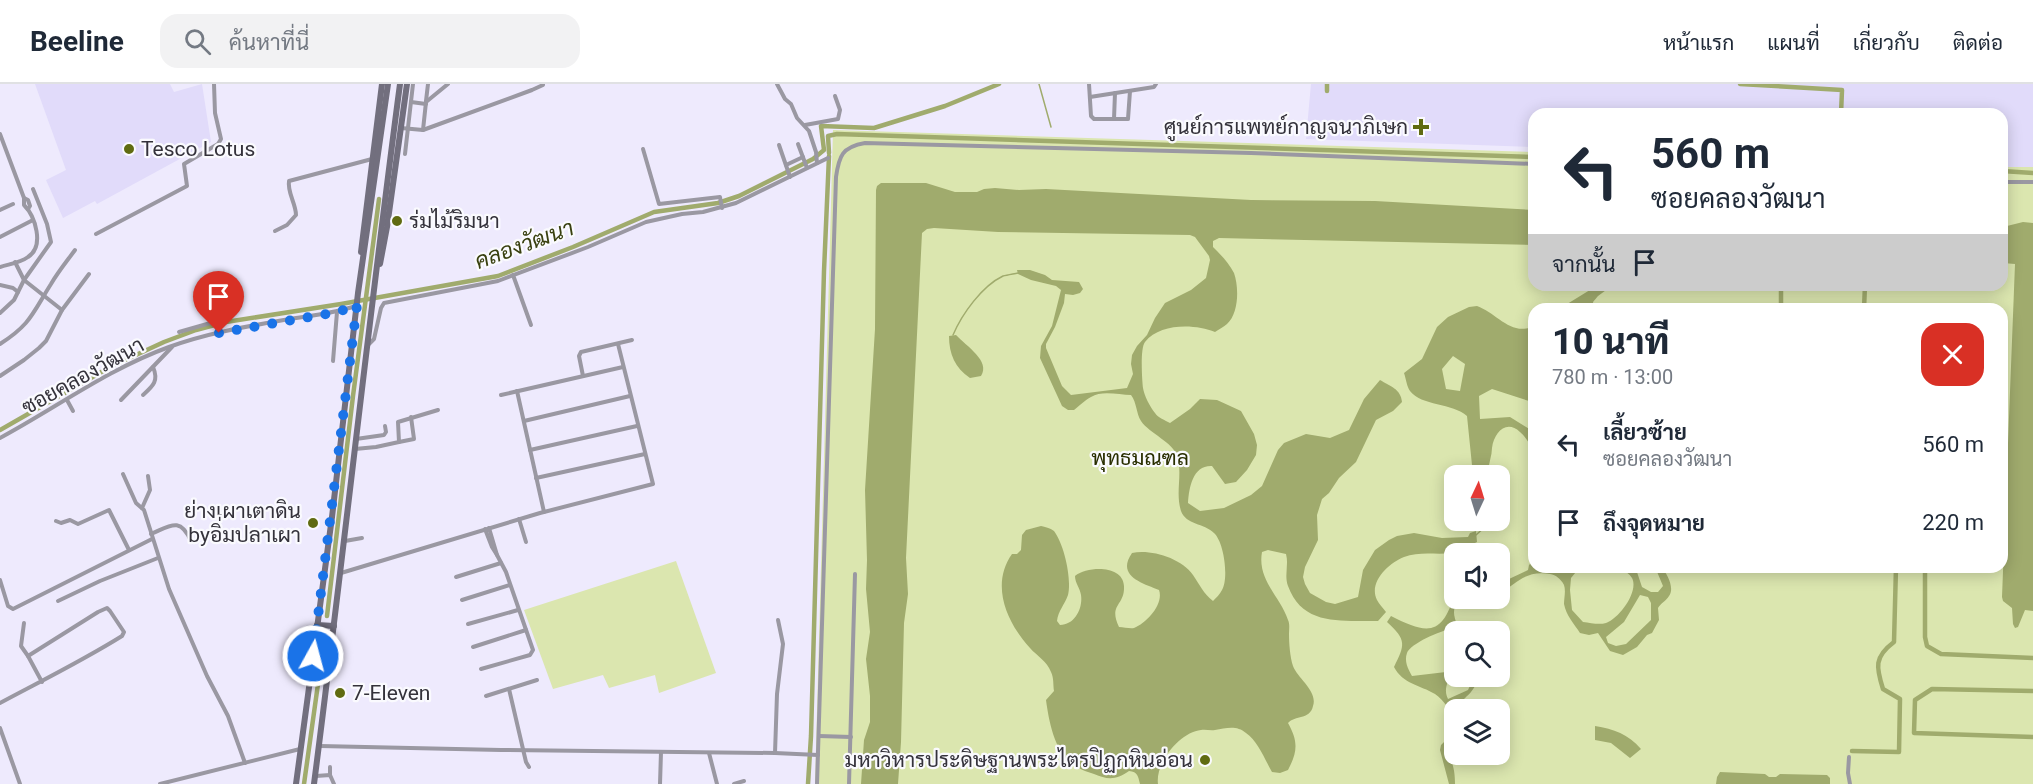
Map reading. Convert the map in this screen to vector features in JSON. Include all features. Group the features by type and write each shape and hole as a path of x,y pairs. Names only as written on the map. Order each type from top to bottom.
{"main road":[{"path":"360,282 361,251 382,84"},
{"path":"296,784 358,293 388,84"},
{"path":"314,784 400,84"},
{"path":"374,287 386,239 404,128 407,84"},
{"path":"317,625 334,626"}],"street":[{"path":"96,234 187,186 184,164 218,144 221,139 214,108 214,84"},
{"path":"405,154 404,128 413,84"},
{"path":"423,130 428,84"},
{"path":"411,102 426,103 448,84"},
{"path":"404,128 423,130 538,88 543,84"},
{"path":"777,84 797,118 805,125 816,152 817,162"},
{"path":"1089,84 1092,118 1128,118 1130,91"},
{"path":"1090,96 1154,87 1156,84"},
{"path":"1114,119 1115,93"},
{"path":"805,125 838,119 840,110 835,96"},
{"path":"0,134 24,198 23,202 33,220 37,238 28,258 0,267"},
{"path":"817,784 836,177 839,160 849,147 865,143 1251,153 1528,164"},
{"path":"798,144 807,167"},
{"path":"779,145 790,176"},
{"path":"643,149 660,204 720,198 722,206"},
{"path":"786,166 803,158"},
{"path":"367,346 374,339 384,303 484,284 513,275 646,222 722,206 754,195 828,158"},
{"path":"275,231 287,225 296,216 296,207 288,186 289,181 372,159"},
{"path":"2008,182 2033,182"},
{"path":"0,313 10,305 24,280 51,242 47,224 33,189"},
{"path":"0,210 13,204"},
{"path":"0,237 33,220"},
{"path":"0,344 25,326 34,315 44,295 75,250"},
{"path":"15,262 24,280 62,310"},
{"path":"0,376 46,341 62,310 88,274"},
{"path":"513,275 531,325"},
{"path":"0,285 13,288 18,292"},
{"name":"ซอยคลองวัฒนา","path":"0,438 115,370 174,345 218,331 337,312 357,305"},
{"path":"333,361 337,312"},
{"path":"179,332 212,322 216,323 218,331"},
{"path":"583,376 579,356 581,352 632,340"},
{"path":"341,573 487,528 652,484 618,344"},
{"path":"121,400 174,345"},
{"path":"143,395 156,380 153,367"},
{"path":"501,395 623,367"},
{"path":"517,392 544,512"},
{"path":"524,421 630,396"},
{"path":"67,400 73,411"},
{"path":"399,442 398,422 438,410"},
{"path":"355,448 376,447 414,439 411,417"},
{"path":"356,439 384,435 385,426"},
{"path":"530,450 637,426"},
{"path":"536,478 645,454"},
{"path":"123,474 136,503 147,517 169,589 207,676 228,716 245,763"},
{"path":"142,508 150,490 148,476"},
{"path":"56,521 62,523 70,520 78,524 109,510 129,550"},
{"path":"519,519 526,542"},
{"path":"0,580 8,606 13,609 129,550 166,526 175,525 185,529 191,541"},
{"path":"481,669 530,655 532,647 487,528"},
{"path":"345,541 362,538"},
{"path":"58,601 158,558"},
{"path":"456,577 501,563"},
{"path":"849,784 855,574"},
{"path":"462,600 510,585"},
{"path":"0,703 112,642 124,632 107,608 28,656"},
{"path":"468,624 518,610"},
{"path":"775,753 777,694 783,644 778,620"},
{"path":"24,623 21,641 23,650 42,682"},
{"path":"473,647 526,630"},
{"path":"486,696 537,680"},
{"path":"509,689 529,767"},
{"path":"0,728 20,784"},
{"path":"819,736 851,736"},
{"path":"319,746 818,755"},
{"path":"160,784 301,749"},
{"path":"660,784 661,752"},
{"path":"709,752 717,784"},
{"path":"1849,758 1850,784"},
{"path":"330,766 330,775 334,784"},
{"path":"315,776 330,775"},
{"path":"734,784 744,781"}],"shaded area":[{"name":"Tesco Lotus","path":"35,84 170,84 174,92 202,84 211,142 97,204 95,201 63,218 46,180 66,170"},
{"name":"ศูนย์การแพทย์กาญจนาภิเษก","path":"1311,84 2033,84 2033,167 2008,167 2008,108 1528,108 1528,147 1306,139"},
{"path":"881,183 926,183 955,192 977,192 995,188 1046,189 1251,200 1375,201 1528,210 1528,245 1219,238 1213,241 1213,247 1232,269 1237,285 1236,307 1231,319 1215,332 1188,327 1168,328 1151,336 1143,345 1143,388 1149,404 1158,416 1170,423 1200,399 1217,400 1241,411 1254,434 1257,445 1256,455 1236,482 1225,484 1212,466 1200,469 1196,473 1191,484 1188,503 1200,511 1224,508 1251,495 1262,486 1278,450 1284,443 1306,434 1330,438 1349,430 1364,399 1380,380 1400,394 1402,402 1393,411 1376,420 1356,462 1322,499 1317,515 1318,540 1305,567 1303,577 1310,593 1326,602 1335,604 1358,597 1363,570 1375,550 1397,536 1414,533 1442,538 1468,537 1470,533 1476,531 1477,542 1475,543 1444,543 1444,553 1410,555 1386,568 1375,587 1377,600 1386,612 1378,621 1325,618 1303,609 1288,586 1286,554 1268,550 1262,552 1261,562 1266,579 1289,622 1293,666 1313,695 1314,701 1309,713 1288,723 1296,746 1288,770 1280,773 1272,772 1250,736 1243,730 1231,728 1193,732 1177,742 1160,767 1158,784 1140,784 1134,772 1129,771 1120,776 1108,778 1076,767 1063,755 1051,728 1046,700 1054,691 1051,672 1014,627 1004,603 1002,591 1002,578 1006,566 1012,554 1017,554 1021,550 1022,535 1026,530 1041,526 1054,531 1061,544 1066,562 1069,588 1057,621 1060,625 1074,619 1079,610 1081,595 1075,576 1096,569 1111,571 1122,579 1124,593 1115,614 1119,627 1134,628 1149,617 1157,607 1159,590 1139,581 1129,573 1128,561 1132,553 1148,552 1165,556 1181,564 1188,569 1213,601 1221,591 1225,577 1223,552 1214,533 1183,516 1179,504 1179,463 1175,451 1141,421 1131,395 1100,394 1089,398 1074,410 1068,410 1062,406 1040,358 1041,346 1052,326 1061,290 1056,286 1031,280 1018,274 1017,270 1030,270 1052,280 1079,282 1083,289 1080,293 1073,295 1065,294 1055,327 1046,344 1062,386 1071,395 1127,388 1133,374 1132,355 1137,346 1147,335 1165,303 1191,290 1206,278 1209,256 1195,237 1190,235 998,232 934,228 922,233 906,558 908,594 904,623 898,784 861,784 864,740 870,722 866,659 870,632 866,589 865,490 875,329 876,190"},
{"path":"2023,222 2033,223 2033,611 2025,610 2018,627 2015,628 2012,608 2003,601 2002,597 2003,573 2008,573 2008,443 2015,264 2008,263 2008,226"},
{"path":"1588,291 1605,291 1593,303 1569,303"},
{"path":"1477,306 1504,323 1518,328 1528,328 1528,401 1492,389 1479,396 1480,419 1510,417 1528,428 1528,442 1515,428 1506,427 1495,437 1489,465 1472,465 1467,416 1454,409 1415,396 1409,389 1404,373 1422,359 1437,327 1448,317 1469,307","holes":["1453,356 1465,364 1460,391 1446,389 1442,369"]},
{"path":"956,335 980,359 983,365 981,376 970,378 957,365 950,349 949,336"},
{"path":"1528,570 1528,573 1542,573 1529,575 1510,586 1510,579"},
{"path":"1542,573 1575,573 1571,578 1572,610 1583,622 1601,624 1617,616 1627,604 1633,590 1632,578 1627,573 1637,573 1642,587 1651,592 1658,592 1663,586 1658,573 1666,573 1670,581 1671,593 1658,608 1659,620 1652,633 1647,635 1637,647 1623,655 1610,651 1598,633 1589,635 1580,633 1565,608 1564,585 1554,575","holes":["1640,595 1648,597 1651,603 1651,620 1626,644 1616,646 1608,643 1606,637 1624,622"]},
{"path":"1449,609 1455,609 1456,621 1444,621 1444,631 1409,649 1406,659 1412,676 1444,672 1444,687 1446,687 1448,699 1444,699 1444,703 1429,691 1407,681 1398,673 1394,667 1402,648 1401,638 1387,622 1391,616 1415,626 1432,628 1445,617"},
{"path":"1469,687 1474,687 1464,699 1448,699 1468,690"},
{"path":"1595,726 1620,733 1641,749 1630,758 1611,743 1595,740"},
{"path":"1444,742 1444,765 1453,765 1455,784 1449,784 1440,750"},
{"path":"1720,772 1765,774 1769,777 1776,777 1780,774 1827,775 1830,778 1830,784 1716,784"}],"green space":[{"name":"พุทธมณฑล","path":"833,130 1528,152 1528,291 2008,291 2008,167 2033,167 2033,784 815,784"},
{"path":"676,561 716,673 659,693 655,675 609,688 603,675 553,689 524,610"}],"waterway":[{"name":"คลองวัฒนา","path":"0,430 110,367 196,330 226,322 498,276 654,212 718,203 739,196 813,159 824,150 821,126 874,128 945,106 999,84"},
{"path":"1039,84 1051,127"},
{"path":"1327,84 1327,91"},
{"path":"1740,84 1842,90 1841,108"},
{"path":"829,153 828,136 837,134 1528,157"},
{"path":"808,784 829,156"},
{"path":"2008,171 2033,173"},
{"path":"327,616 379,199"},
{"path":"953,335 967,310 988,286 1003,276 1018,273"},
{"path":"1781,291 1781,303"},
{"path":"1864,303 1865,291"},
{"path":"1476,535 1480,531"},
{"path":"1852,751 1899,752 1900,699 1883,689 1878,668 1883,653 1894,642 1896,573"},
{"path":"1925,573 1927,646 1941,654 2033,658"},
{"path":"304,784 325,634"},
{"path":"2033,691 1932,689 1915,700 1914,733 2033,737"}],"place":[{"name":"ศูนย์การแพทย์กาญจนาภิเษก","path":"1421,127"},
{"name":"Tesco Lotus","path":"129,149"},
{"name":"ร่มไม้ริมนา","path":"397,221"},
{"name":"ย่างเผาเตาดิน byอิ่มปลาเผา","path":"313,523"},
{"name":"7-Eleven","path":"340,693"},
{"name":"มหาวิหารประดิษฐานพระไตรปิฏกหินอ่อน","path":"1205,760"}],"route":[{"path":"219,333 338,312 357,305 313,656"}]}
